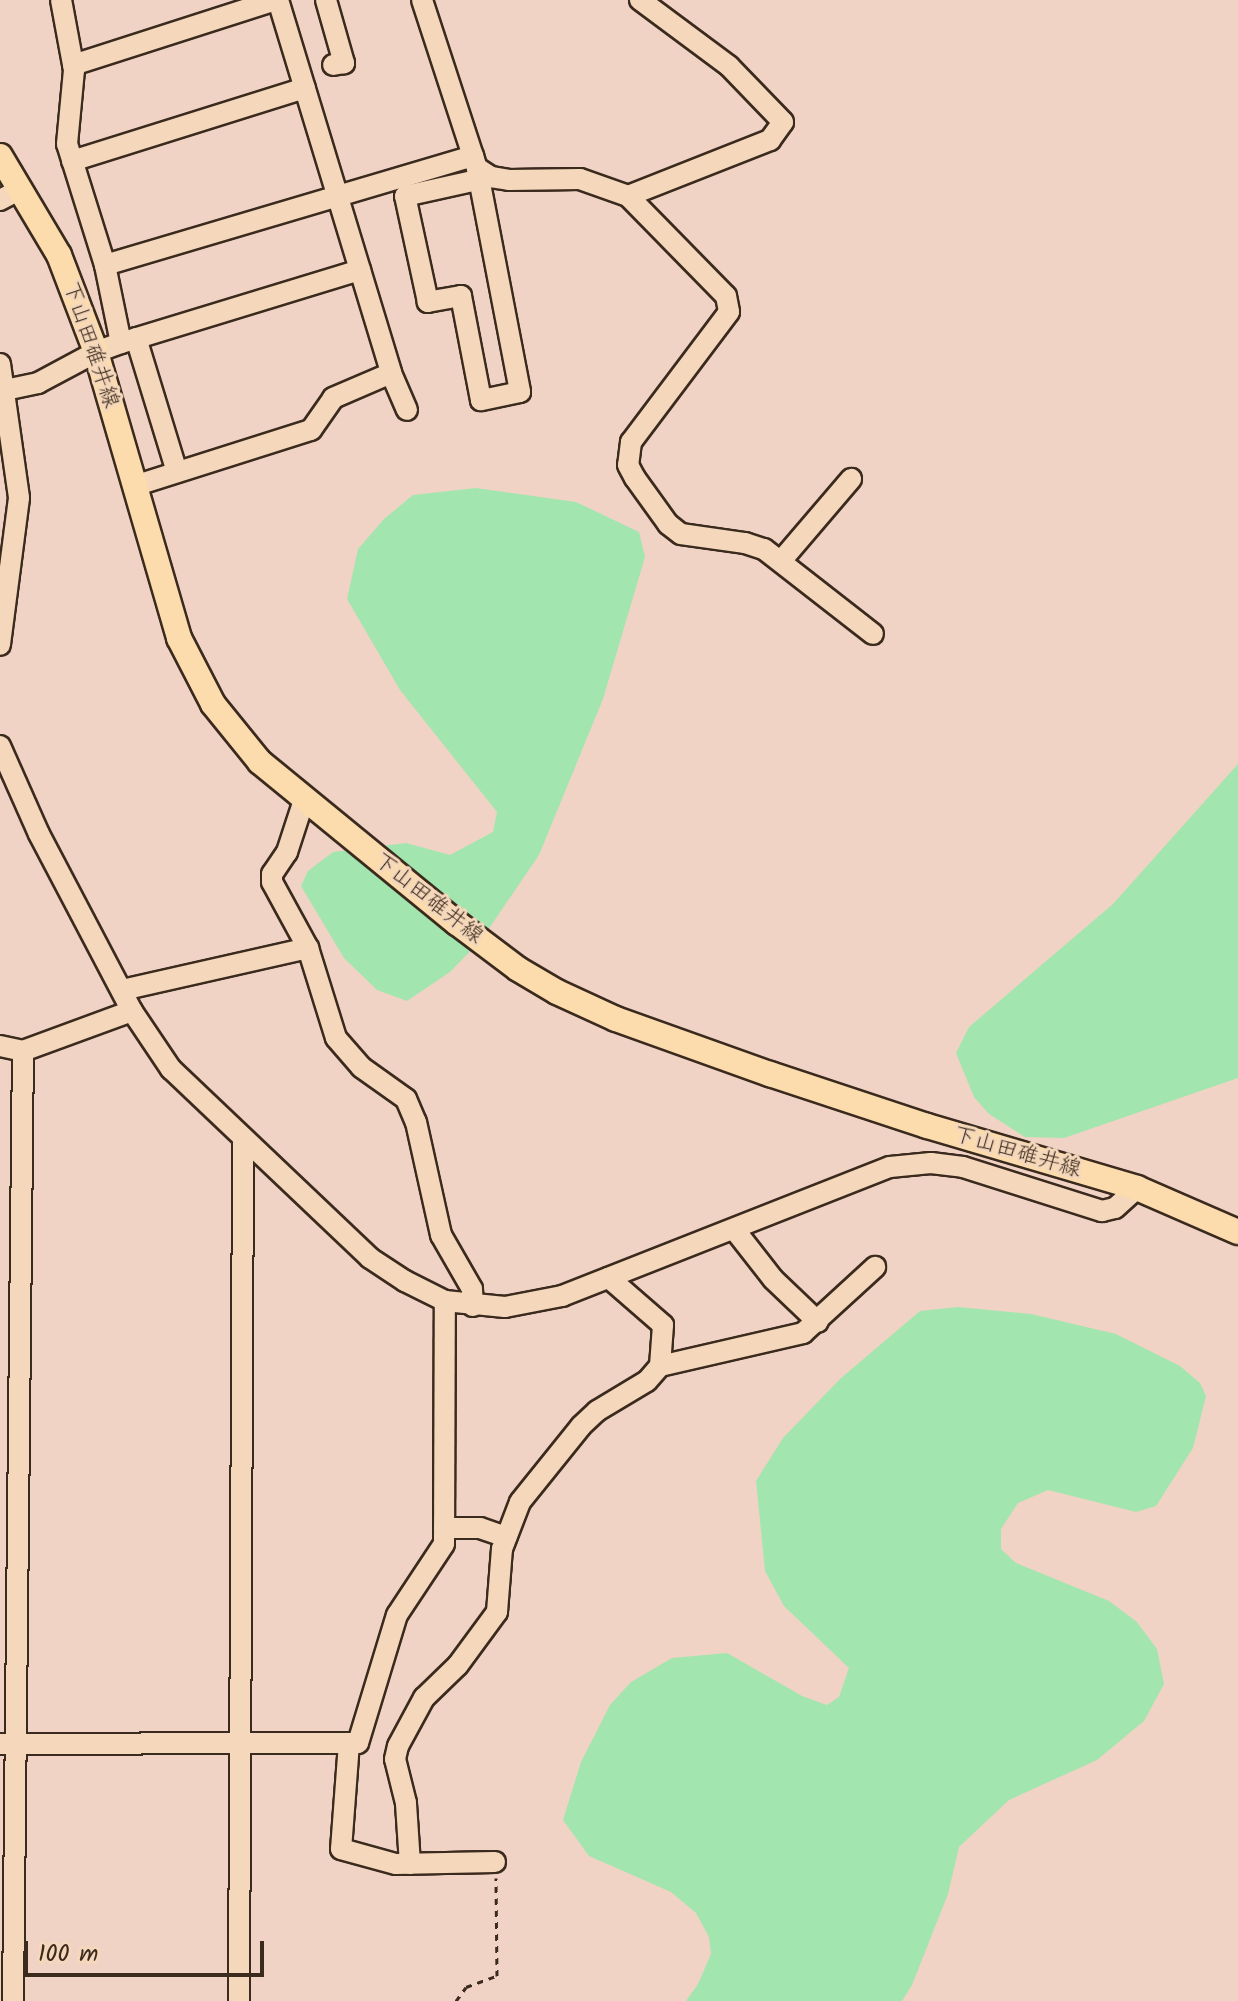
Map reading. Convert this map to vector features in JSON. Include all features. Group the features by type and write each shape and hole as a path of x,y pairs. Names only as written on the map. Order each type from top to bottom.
{"main road":[{"name":"下山田碓井線","path":"0,156 10,194 59,255 96,352 179,638 196,675 213,704 251,752 304,800 518,969 568,998 616,1019 799,1084 927,1126 1137,1188 1238,1232"}],"street":[{"path":"61,0 73,65 67,144 128,340 177,472"},
{"path":"73,65 277,0 391,373 407,410"},
{"path":"326,0 344,63 333,65"},
{"path":"422,0 476,168 520,392 481,400 461,296 428,302 405,196 476,168"},
{"path":"628,196 770,140 783,122 729,66 640,0"},
{"path":"72,161 305,88"},
{"path":"105,265 337,197 476,168 491,177 509,180 580,179 628,196 726,296 729,312 631,442 628,465 668,524 681,534 745,543 781,561 873,634"},
{"path":"5,390 38,383 96,352 128,340 360,270"},
{"path":"0,364 5,390 7,467 19,498 0,645"},
{"path":"134,486 311,430 333,398 391,373"},
{"path":"781,561 851,479"},
{"path":"0,746 3,768 132,1011 171,1069 243,1141 370,1258 405,1281 445,1301 473,1306 536,1304 734,1229 857,1178 904,1165 931,1163 963,1167 1102,1211 1115,1208 1137,1188"},
{"path":"304,800 287,852 272,874 272,882 308,948 336,1038 361,1067 406,1099 441,1235 472,1289 473,1306"},
{"path":"122,990 308,948"},
{"path":"0,1046 23,1051 132,1011"},
{"path":"13,2001 7,1745 10,1453 23,1051"},
{"path":"239,2001 243,1141"},
{"path":"734,1229 773,1279 818,1322"},
{"path":"660,1366 803,1333 875,1267"},
{"path":"410,1864 406,1803 395,1759 398,1746 424,1698 458,1665 497,1612 496,1591 506,1537 520,1502 581,1426 597,1411 647,1381 660,1366 664,1352 663,1325 609,1278"},
{"path":"7,1745 358,1743 397,1615 444,1544 445,1301"},
{"path":"444,1528 480,1528 506,1537"},
{"path":"349,1743 341,1849 396,1864 495,1862"}],"path":[{"path":"456,2001 466,1987 497,1976 495,1862"}],"green space":[{"path":"476,488 576,502 639,532 645,557 603,699 539,855 481,940 450,972 407,1001 377,990 344,958 301,886 308,871 333,852 406,843 450,855 493,832 497,812 400,690 347,599 358,549 384,519 413,495"},
{"path":"1238,764 1238,1078 1064,1138 1025,1137 989,1114 974,1097 956,1053 969,1027 1113,904"},
{"path":"958,1307 1031,1314 1116,1334 1180,1366 1200,1383 1206,1396 1193,1448 1156,1506 1136,1512 1048,1490 1018,1503 1001,1529 1001,1549 1016,1563 1109,1601 1137,1622 1157,1649 1164,1684 1144,1721 1097,1760 1009,1800 959,1847 948,1894 912,1985 902,2001 686,2001 698,1984 711,1954 709,1937 696,1913 671,1892 589,1856 563,1820 581,1762 610,1705 631,1682 672,1658 727,1653 802,1696 827,1705 839,1697 849,1668 784,1606 765,1571 756,1481 783,1438 840,1379 920,1311"}]}
